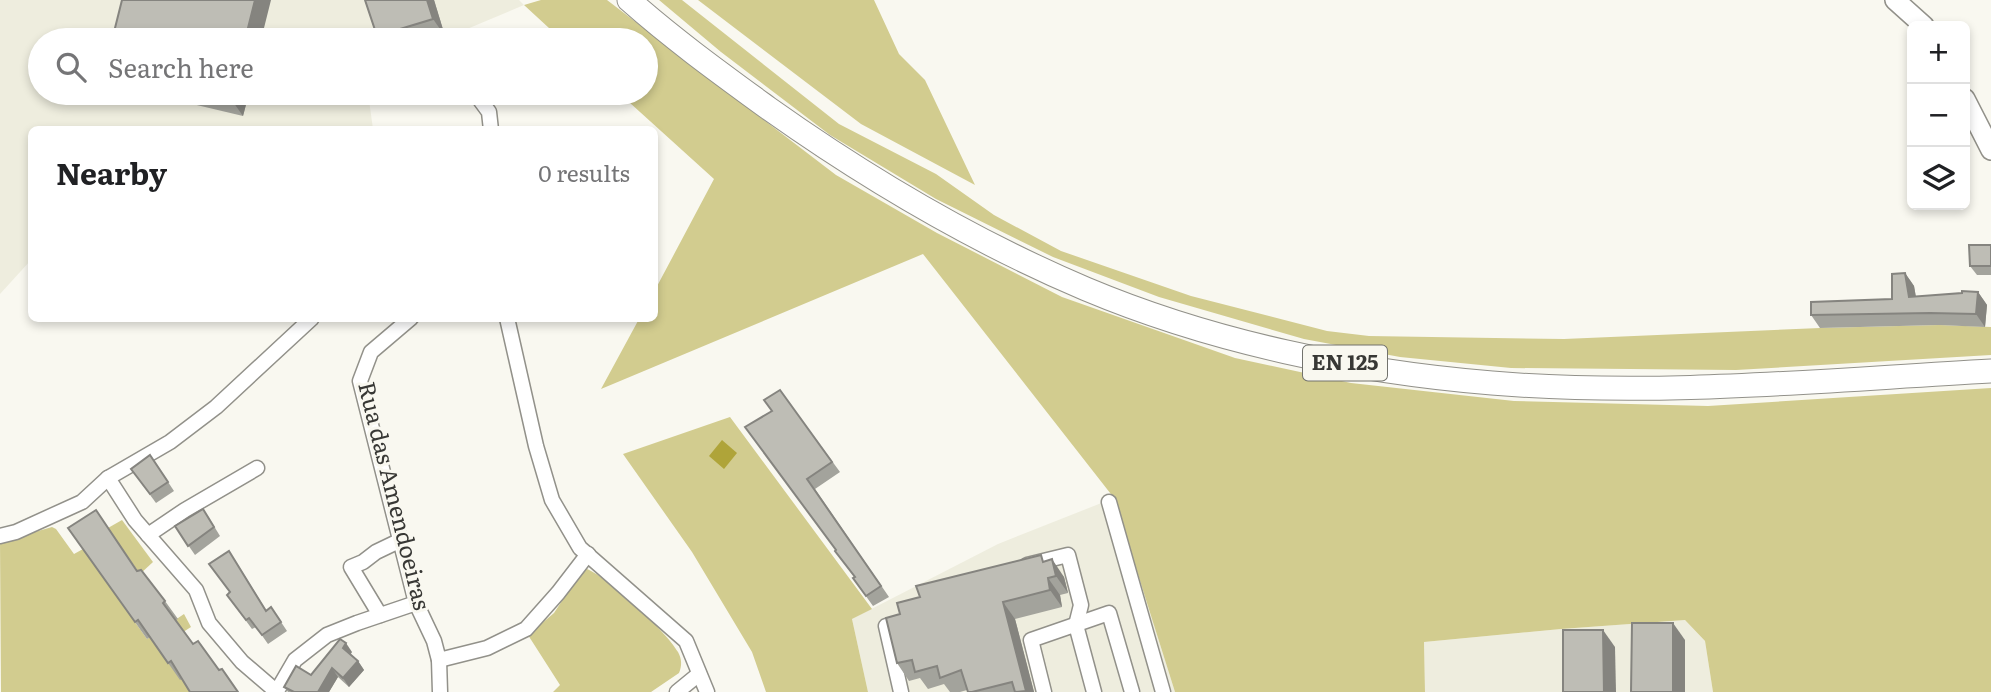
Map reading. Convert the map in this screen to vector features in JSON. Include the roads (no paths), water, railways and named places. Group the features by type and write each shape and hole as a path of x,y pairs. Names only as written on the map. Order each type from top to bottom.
{"main road":[{"path":"626,0 699,54"},
{"name":"EN 125","path":"640,0 699,54 758,101 905,199 995,247 1088,290 1163,317 1245,341 1317,358 1398,372 1491,383 1576,388 1684,387 1991,371"},
{"path":"648,0 699,54"}],"street":[{"path":"1895,0 1918,21"},
{"path":"484,105 489,112 491,126"},
{"path":"1970,109 1991,150"},
{"path":"0,536 16,532 82,502 108,478 170,442 216,407 308,322"},
{"name":"Rua das Amendoeiras","path":"406,322 371,352 360,381 416,603 434,641 439,660 440,692"},
{"path":"508,322 536,446 552,500 580,548 686,641 707,692"},
{"path":"148,535 257,468"},
{"path":"108,478 135,520 196,590 209,623 242,662 277,691 295,660 327,635 416,603"},
{"path":"1109,502 1163,692"},
{"path":"380,615 351,567 401,540"},
{"path":"439,660 487,648 526,629 588,554"},
{"path":"1019,567 1068,555 1081,605 1076,625 1094,692"},
{"path":"1044,692 1031,640 1109,612 1132,692"},
{"path":"886,626 901,692"},
{"path":"677,692 699,674"}]}
